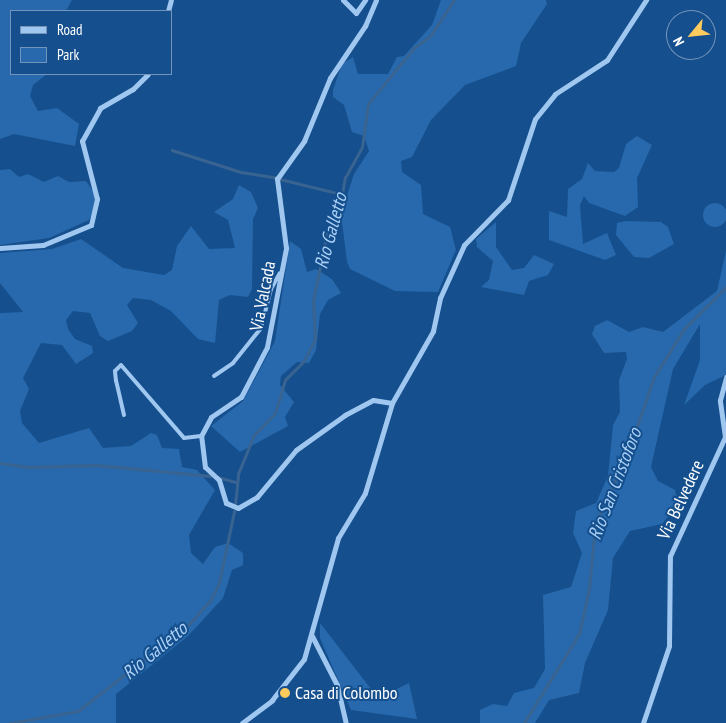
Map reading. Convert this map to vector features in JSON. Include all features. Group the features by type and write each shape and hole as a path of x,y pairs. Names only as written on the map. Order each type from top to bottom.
{"street":[{"path":"343,0 356,13 364,0"},
{"name":"Via Valcada","path":"201,436 211,417 241,397 267,347 284,267 286,225 277,179 304,141 330,78 365,26 376,0"},
{"path":"242,723 272,700 296,672 312,635 338,538 365,493 392,403 434,331 440,298 464,245 508,200 535,119 555,94 607,60 646,0"},
{"path":"0,248 43,245 91,225 97,199 82,141 100,108 133,90 147,75"},
{"name":"Via Belvedere","path":"643,723 669,646 670,556 724,437 720,400 726,377"},
{"path":"201,436 203,462 219,480 226,503 238,508 257,496 296,450 345,415 373,400 392,403"},
{"path":"312,635 337,686 346,723"}],"lane":[{"path":"214,376 233,363 261,328 271,289 284,267"},
{"path":"124,415 115,371 121,365 184,438 201,436"}],"green space":[{"path":"0,0 72,0 67,10 10,10 10,75 46,75 33,85 30,96 38,111 57,108 79,124 75,146 14,134 0,139"},
{"path":"441,0 546,0 547,4 521,43 516,66 465,85 431,120 412,157 401,161 402,172 421,185 423,214 450,227 456,250 438,292 395,291 350,269 347,262 341,214 354,174 369,151 364,136 352,132 344,105 333,97 333,90 342,64 353,57 358,74 388,74 397,57 404,56 432,25"},
{"path":"637,136 652,145 637,178 638,207 625,216 589,203 584,196 580,205 583,244 607,233 616,255 605,260 549,240 549,211 567,217 568,189 582,179 588,163 595,171 614,172 619,168 626,144"},
{"path":"10,169 19,177 28,174 44,182 58,176 69,182 86,181 95,194 95,209 89,220 49,238 0,245 0,170"},
{"path":"239,185 251,192 258,208 253,219 252,289 248,297 230,295 219,300 215,343 198,339 171,311 151,300 133,298 127,305 138,323 132,331 108,341 100,336 90,313 73,311 66,320 68,329 75,339 92,346 93,353 76,364 62,345 41,343 23,378 29,389 20,411 22,423 39,443 89,428 103,448 131,446 151,433 157,435 162,448 179,449 182,467 197,470 215,490 189,535 191,553 203,564 215,547 228,543 243,553 243,565 232,570 223,598 188,636 116,694 116,723 0,723 0,313 23,312 0,283 0,253 52,249 81,239 123,268 164,275 172,270 177,246 191,226 209,249 235,248 228,220 214,212 233,199"},
{"path":"715,203 724,206 727,215 724,224 715,227 706,224 703,215 706,206"},
{"path":"625,221 661,222 668,227 674,244 649,258 634,257 616,235 617,223"},
{"path":"496,222 496,247 512,270 524,268 534,255 554,264 548,275 529,281 524,295 481,287 489,280 493,261 477,247 476,239"},
{"path":"290,241 301,249 307,272 316,269 332,279 341,293 328,300 320,314 316,350 309,363 297,362 281,376 280,385 294,402 285,417 288,426 240,452 211,426 243,401 275,341"},
{"path":"726,251 726,375 705,385 684,405 700,360 700,324 673,369 651,467 658,481 675,490 678,504 662,524 630,531 613,558 608,610 585,663 579,693 549,700 535,723 480,723 480,710 493,704 507,706 514,693 534,688 545,669 543,595 571,587 582,553 573,533 576,511 596,503 608,476 613,425 620,412 619,380 627,359 626,352 604,353 592,334 595,326 607,320 629,332 643,327 663,332 717,291"},
{"path":"320,623 378,698 409,683 417,719 351,710 320,638"}],"waterway":[{"name":"Rio Galletto","path":"235,505 238,474 254,435 275,413 285,380 304,361 315,339 313,301 328,228 339,211 345,178 362,147 368,104 414,48 431,35 454,0"},
{"path":"172,150 241,172 274,177"},
{"path":"280,179 341,194"},
{"name":"Rio San Cristoforo","path":"524,723 579,634 589,589 595,525 630,447 654,377 684,329 726,287"},
{"path":"0,463 29,467 96,465 210,476"},
{"path":"218,477 236,482"},
{"name":"Rio Galletto","path":"10,723 78,711 189,624 210,601 219,583 234,512"}],"place":[{"name":"Casa di Colombo","path":"285,693"}]}
